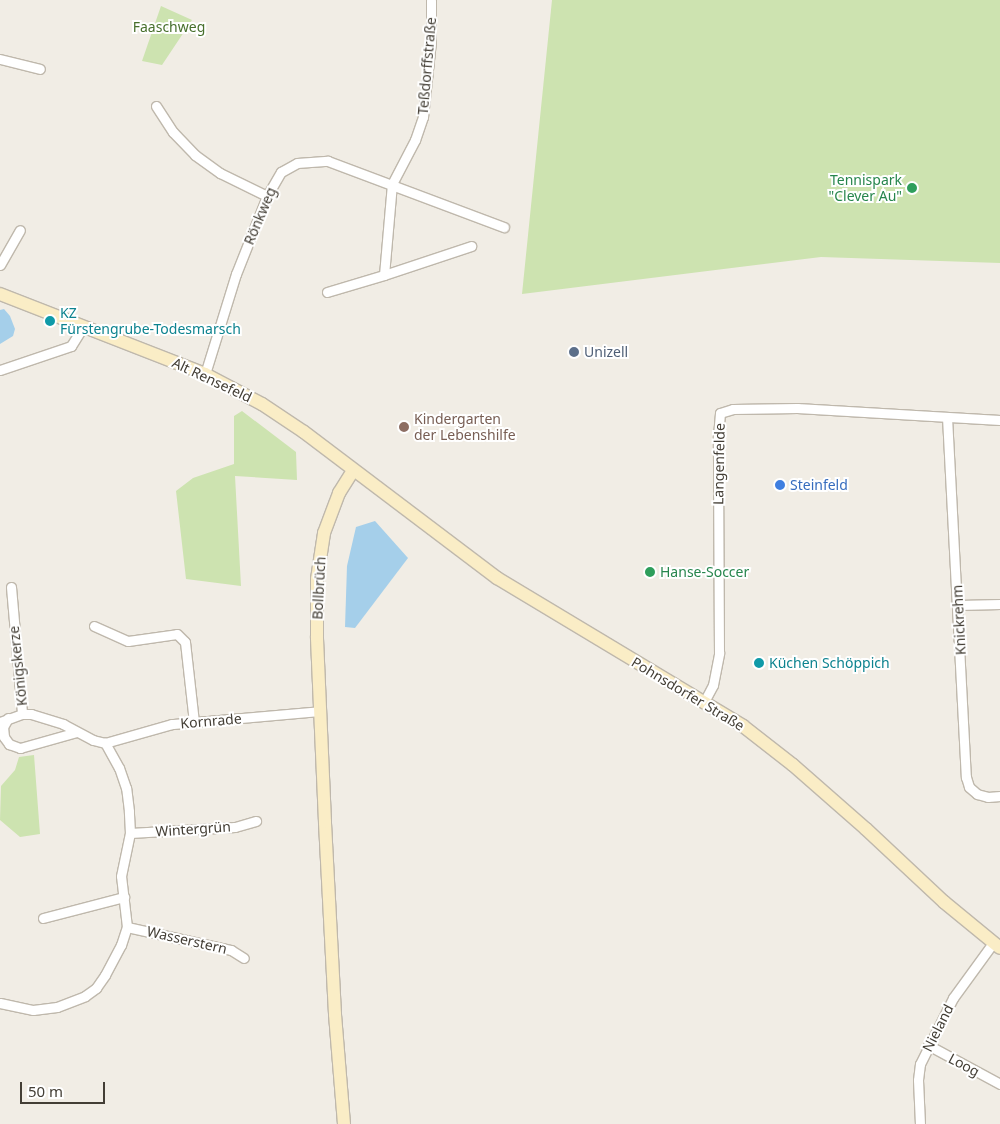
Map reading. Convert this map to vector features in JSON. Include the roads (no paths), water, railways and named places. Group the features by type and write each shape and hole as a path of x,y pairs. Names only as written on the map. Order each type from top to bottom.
{"main road":[{"name":"Alt Rensefeld","path":"0,294 205,374 262,404 304,432 353,471"},
{"name":"Pohnsdorfer Straße","path":"353,471 496,578 742,726 793,765 866,829 906,868 996,945"},
{"name":"Bollbrüch","path":"344,1124 335,1014 317,636 319,560 324,533 339,493 353,471"}],"street":[{"name":"Teßdorffstraße","path":"392,184 415,140 423,117 432,41 432,0"},
{"path":"0,59 40,69"},
{"path":"156,106 174,132 195,155 220,173 267,196"},
{"name":"Rönkweg","path":"205,374 236,274 267,196 281,172 297,163 328,160 504,227"},
{"path":"384,275 392,184"},
{"path":"0,265 20,230"},
{"path":"327,292 471,246"},
{"path":"0,370 71,346 84,327"},
{"name":"Langenfelde","path":"704,702 713,685 718,653 718,436 720,413 733,409 797,408 1000,420"},
{"name":"Knickrehm","path":"947,417 966,777 969,787 977,794 988,797 1000,796"},
{"name":"Königskerze","path":"11,587 22,714"},
{"path":"958,605 1000,604"},
{"path":"94,626 128,641 177,634 185,642 194,722"},
{"name":"Kornrade","path":"105,742 151,729 194,722 320,711"},
{"path":"0,1003 33,1010 57,1007 85,996 96,988 113,962 128,926 121,876 130,834 126,788 105,742 93,740 77,732 51,720 22,714 4,720 4,737 8,744 20,748 77,732"},
{"name":"Wintergrün","path":"130,834 235,827 256,821"},
{"path":"43,918 124,897"},
{"name":"Wasserstern","path":"128,926 231,950 244,958"},
{"name":"Nieland","path":"920,1124 918,1080 920,1064 928,1045 952,998 996,945"},
{"name":"Loog","path":"928,1045 1000,1084"}],"water":[{"path":"4,309 10,316 15,329 13,336 0,344 0,310"},
{"path":"375,521 408,558 355,628 345,627 347,566 356,527"}],"place":[{"name":"Tennispark \"Clever Au\"","path":"912,188"},
{"name":"KZ Fürstengrube-Todesmarsch","path":"50,321"},
{"name":"Unizell","path":"574,352"},
{"name":"Kindergarten der Lebenshilfe","path":"404,427"},
{"name":"Steinfeld","path":"780,485"},
{"name":"Hanse-Soccer","path":"650,572"},
{"name":"Küchen Schöppich","path":"759,663"}],"park label":[{"name":"Faaschweg","path":"169,27"}]}
